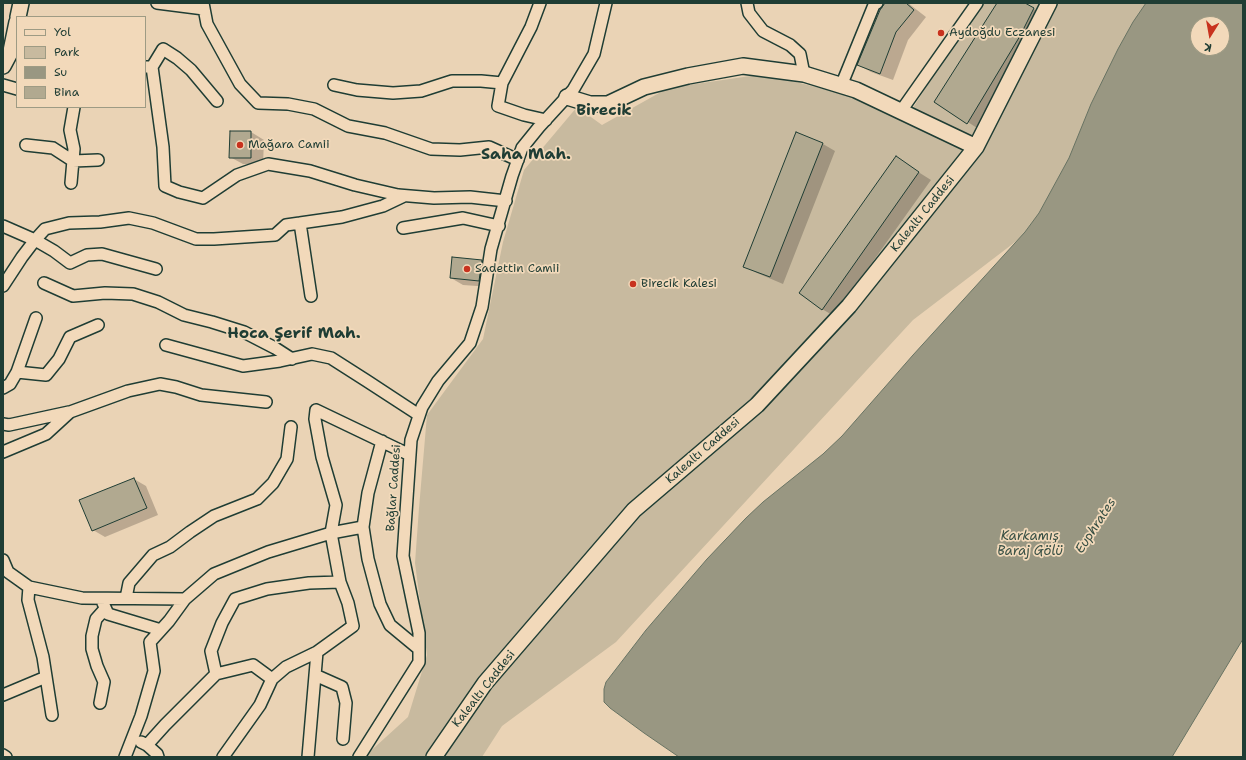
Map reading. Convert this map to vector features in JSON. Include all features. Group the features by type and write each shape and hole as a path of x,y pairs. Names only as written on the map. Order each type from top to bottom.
{"street":[{"path":"18,16 21,3"},
{"path":"158,3 204,6 207,24 240,84 258,103 288,104 314,109 348,126 385,133 431,149 460,150 489,147 518,160"},
{"path":"540,3 531,27 502,83 498,106 524,115 546,120"},
{"name":"Bağlar Caddesi","path":"359,757 419,662 419,633 403,556 411,440 419,415 422,407 438,381 470,343 482,307 492,249 512,176 522,148 573,90 594,54 606,3"},
{"path":"747,3 749,13 763,31 790,45 800,54 804,74"},
{"path":"900,111 976,3"},
{"name":"Kalealtı Caddesi","path":"434,757 486,683 634,510 758,405 849,306 976,147 1049,3"},
{"path":"842,86 873,4"},
{"path":"3,66 14,52 16,32"},
{"path":"217,101 190,70 177,58 163,49 149,67 163,147 165,186 179,192 203,198 237,175 268,164 310,171 355,185 404,196 434,198 470,197 506,201"},
{"path":"567,97 590,104 608,104 644,87 688,76 743,66 804,74 856,90 976,147"},
{"path":"334,85 357,90 393,93 421,91 452,80 502,83"},
{"path":"3,86 16,89"},
{"path":"71,183 74,149 70,130 74,108"},
{"path":"26,145 53,148 73,161 98,160"},
{"path":"3,286 22,257 45,229 69,223 100,222 129,218 153,223 196,239 276,235 286,225 342,217 383,206 404,196"},
{"path":"403,228 463,218 499,226"},
{"path":"300,223 311,296"},
{"path":"3,226 35,240 54,251 70,263 87,255 102,254 156,269"},
{"path":"44,283 73,296 105,293 133,294 158,302 184,315 244,332 275,348 292,359"},
{"path":"3,388 10,384 17,372 36,318"},
{"path":"17,372 46,375 59,358 70,337 98,325"},
{"path":"166,345 243,366 292,359 312,354 330,358 419,415"},
{"path":"3,424 9,425 70,412 128,391 160,384 176,387 201,395 266,402"},
{"path":"223,757 260,705 272,679 286,667 317,652 352,626 348,603 340,582 331,533 336,505 322,457 315,420 316,410 410,455"},
{"path":"3,452 46,434 70,412"},
{"path":"126,598 129,583 153,555 170,548 214,516 257,498 273,483 287,459 291,427"},
{"path":"382,441 368,493 363,527 368,560 380,604 390,625 419,650"},
{"path":"125,757 142,716 154,671 150,642 169,621 185,598 214,574 268,552 331,533 363,527"},
{"path":"3,560 8,572 29,587 82,598 185,598"},
{"path":"216,674 210,651 222,623 235,599 267,589 309,583 340,582"},
{"path":"29,587 28,600 43,657 52,715"},
{"path":"100,598 108,614 161,630"},
{"path":"100,702 104,682 96,666 92,650 92,636 96,619 105,609"},
{"path":"308,757 317,652"},
{"path":"147,745 165,724 216,674 253,665 272,679"},
{"path":"315,675 342,687 346,703 344,739"},
{"path":"3,695 46,678"},
{"path":"133,738 147,745 157,754 158,757"}],"green space":[{"path":"979,3 1234,3 1212,16 1190,16 1190,35 1061,207 913,320 616,642 502,726 482,757 364,757 408,717 427,655 415,563 427,415 483,339 503,242 524,170 577,107 602,125 668,88 764,74 911,111"}],"water":[{"name":"Karkamış Baraj Gölü","path":"1146,3 1243,3 1243,639 1172,757 679,757 644,733 604,702 604,689 606,682 646,630 707,559 763,502 823,454 842,436 913,355 1025,232 1039,213 1069,158 1091,104 1133,22"}],"building":[{"path":"885,3 906,3 914,10 896,32 880,74 857,65 880,10"},
{"path":"997,3 1025,3 1034,8 1020,36 967,124 934,102"},
{"name":"Mağara Camii","path":"230,131 251,131 251,158 229,158"},
{"path":"796,132 823,143 770,277 743,267"},
{"path":"896,156 919,172 822,310 799,293"},
{"name":"Sadettin Camii","path":"452,257 482,260 479,281 450,278"},
{"path":"134,478 147,508 92,531 79,500"}],"place":[{"name":"Aydoğdu Eczanesi","path":"941,33"},
{"name":"Mağara Camii","path":"240,145"},
{"name":"Sadettin Camii","path":"467,269"},
{"name":"Birecik Kalesi","path":"633,284"}],"district":[{"name":"Birecik","path":"604,111"},
{"name":"Saha Mah.","path":"526,155"},
{"name":"Hoca Şerif Mah.","path":"294,334"}],"water label":[{"name":"Euphrates","path":"1096,526"}]}
